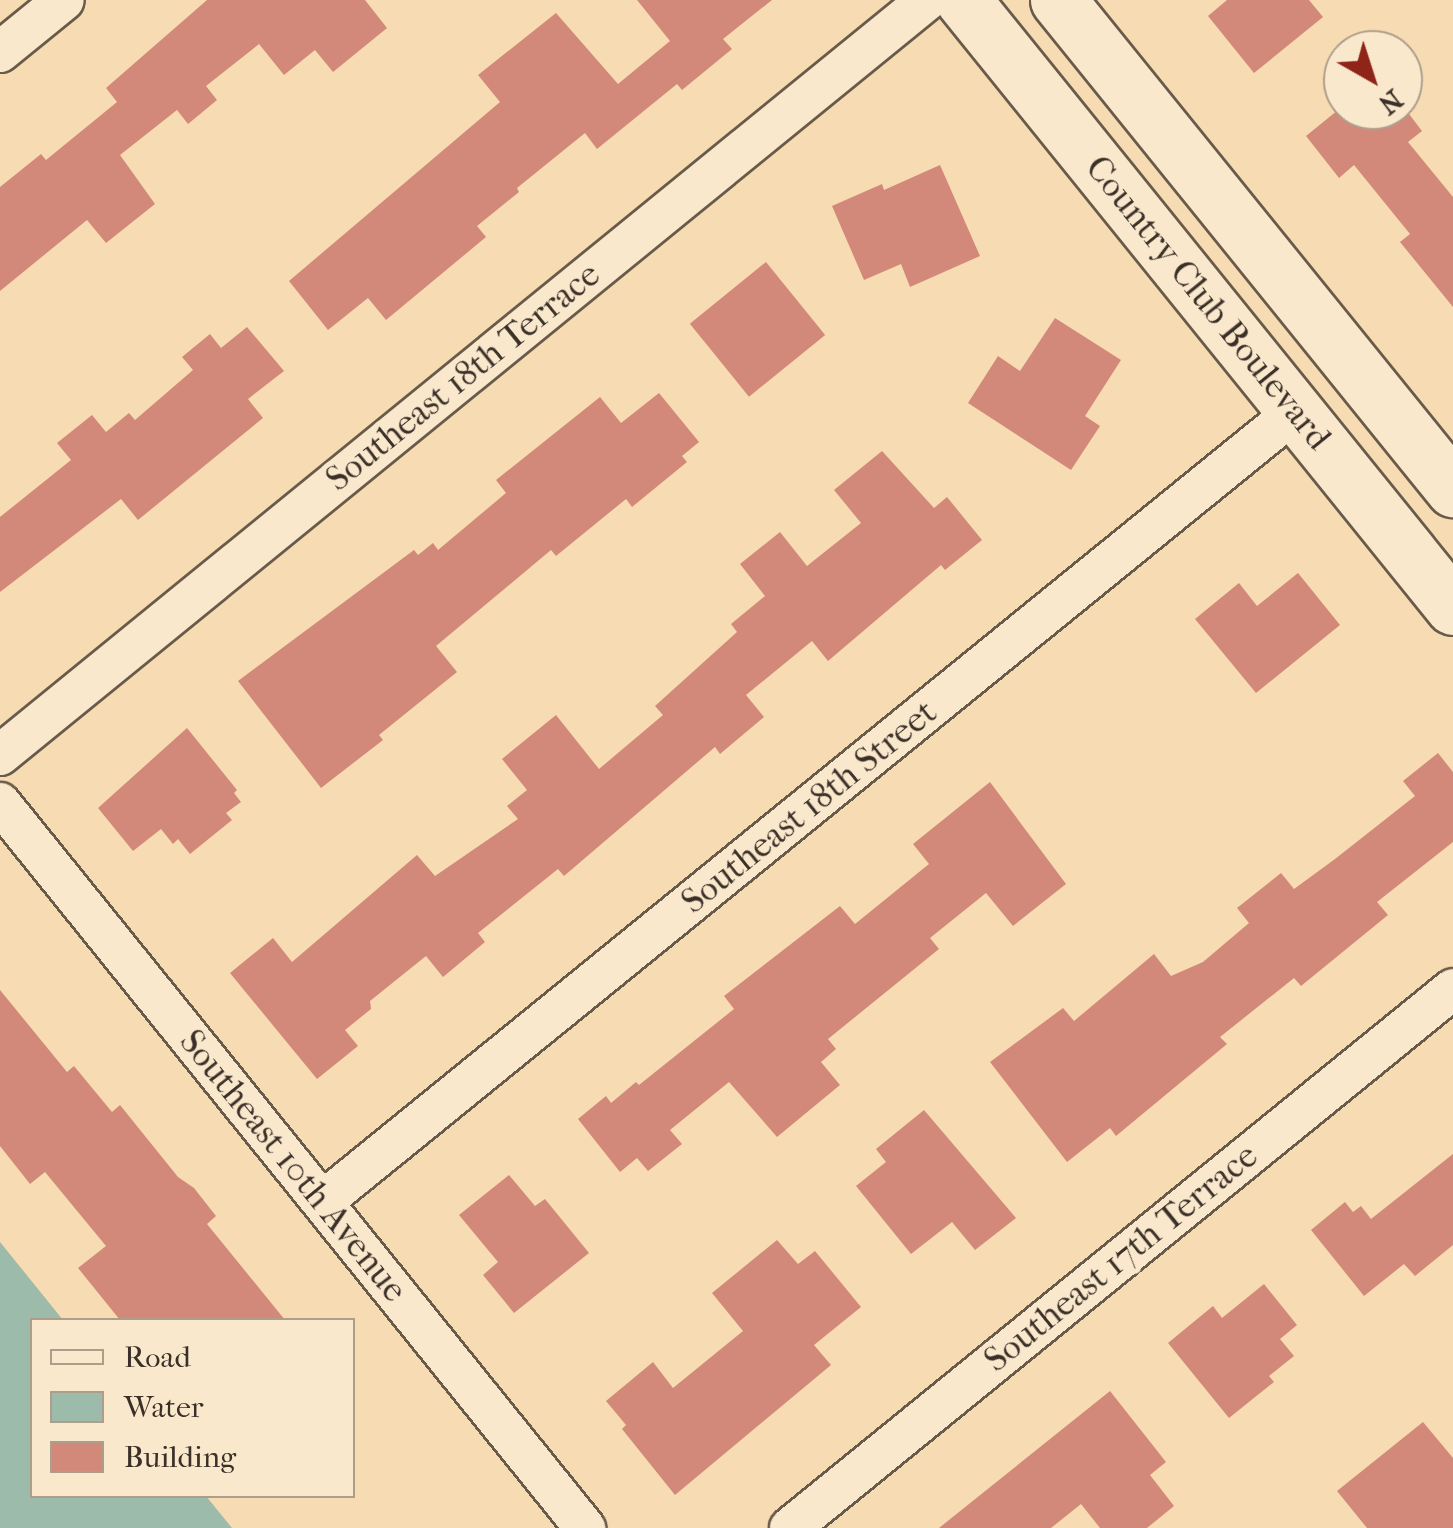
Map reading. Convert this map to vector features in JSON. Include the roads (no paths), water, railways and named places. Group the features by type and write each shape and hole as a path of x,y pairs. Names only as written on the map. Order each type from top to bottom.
{"main road":[{"name":"Country Club Boulevard","path":"964,0 1453,607"},
{"name":"Country Club Boulevard","path":"1058,0 1453,489"}],"street":[{"path":"0,52 64,0"},
{"name":"Southeast 18th Terrace","path":"0,755 927,0"},
{"name":"Southeast 18th Street","path":"322,1202 1296,412"},
{"name":"Southeast 10th Avenue","path":"0,803 586,1528"},
{"name":"Southeast 17th Terrace","path":"790,1528 1453,989"}],"water":[{"path":"0,1242 61,1318 30,1318 30,1498 208,1498 232,1528 0,1528"}]}
